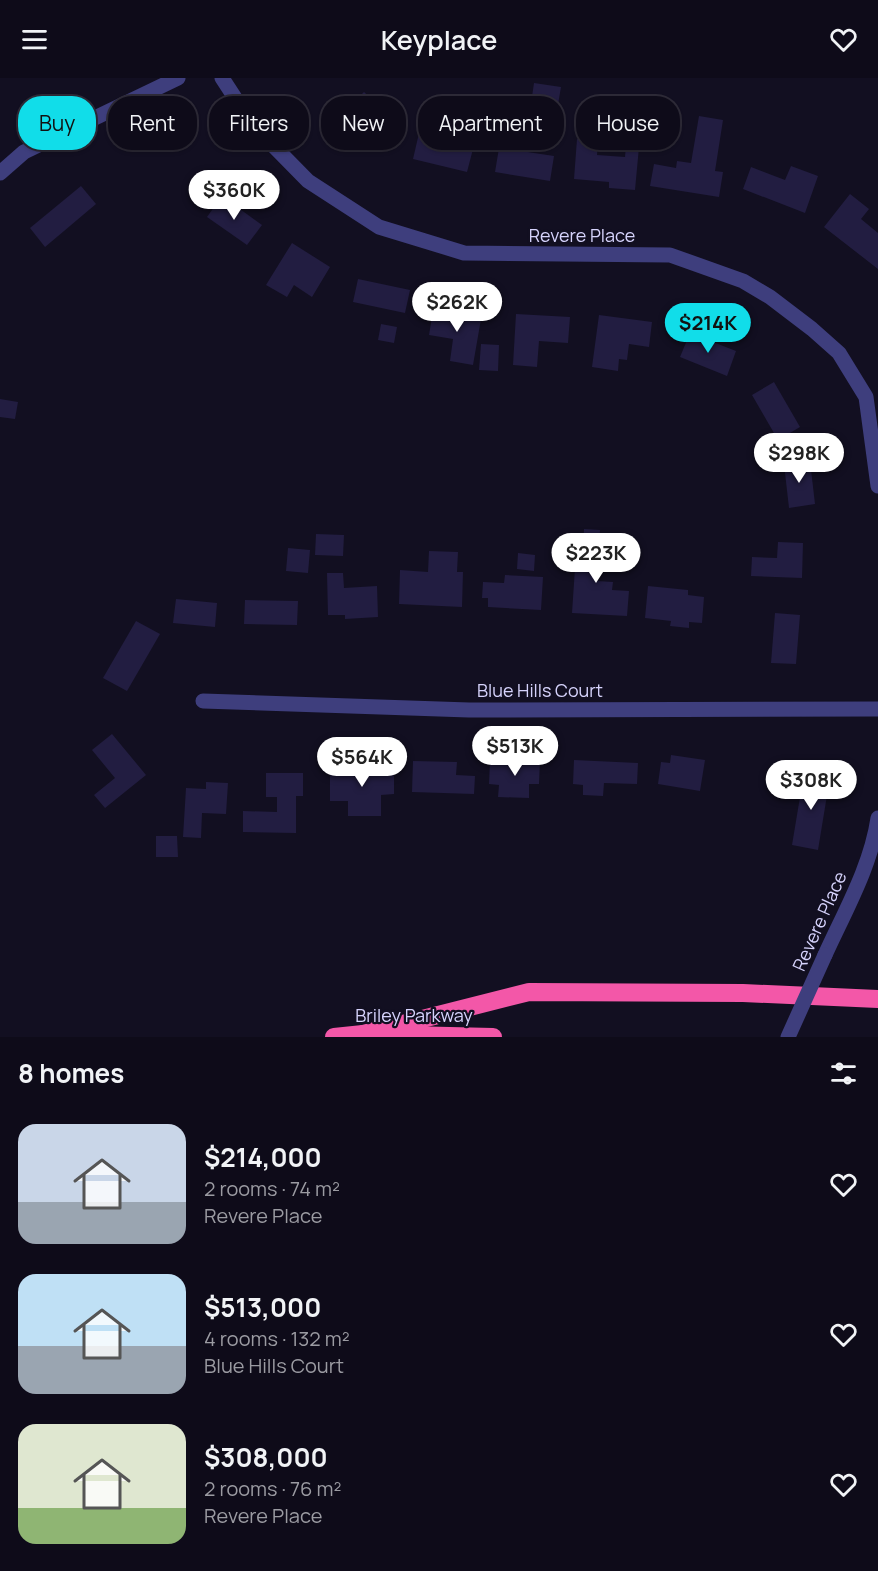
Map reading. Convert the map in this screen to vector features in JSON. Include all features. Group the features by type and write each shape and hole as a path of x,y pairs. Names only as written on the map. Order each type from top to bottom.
{"highway":[{"path":"363,1034 529,992 743,993 878,999"},
{"name":"Briley Parkway","path":"334,1037 363,1034 493,1037"}],"street":[{"path":"0,173 24,152 178,78"},
{"name":"Revere Place","path":"222,78 252,124 308,181 379,227 464,253 670,255 743,281 770,297 812,328 839,353 866,397 878,486"},
{"name":"Blue Hills Court","path":"203,701 469,710 878,709"},
{"name":"Revere Place","path":"788,1037 858,882 870,852 878,818"}],"building":[{"path":"534,83 561,87 559,96 532,96"},
{"path":"699,116 723,120 715,171 723,172 719,197 650,186 654,164 676,168 677,161 691,163"},
{"path":"418,138 418,150 473,150 467,172 413,159"},
{"path":"499,150 521,150 554,156 550,181 495,172"},
{"path":"576,150 597,150 597,155 625,157 626,150 639,150 635,190 609,188 609,182 574,179"},
{"path":"791,166 818,176 805,213 743,189 751,167 785,180"},
{"path":"81,186 96,204 45,247 30,228"},
{"path":"850,194 869,209 861,219 878,233 878,269 824,227"},
{"path":"222,196 262,225 247,245 207,217"},
{"path":"292,243 330,267 312,297 294,285 287,297 266,285"},
{"path":"358,279 410,290 405,313 353,302"},
{"path":"434,305 456,309 455,315 481,319 473,365 450,361 453,339 429,335"},
{"path":"516,314 570,317 568,343 539,341 537,367 513,365"},
{"path":"599,315 652,322 649,347 629,344 627,360 619,359 618,371 592,367"},
{"path":"381,324 397,327 394,343 378,340"},
{"path":"690,333 736,351 727,376 680,357"},
{"path":"481,344 499,345 498,371 479,370"},
{"path":"774,382 800,427 778,440 752,395"},
{"path":"0,399 18,402 15,419 0,417"},
{"path":"810,461 815,504 789,508 784,464"},
{"path":"584,529 600,530 597,581 613,582 612,590 629,591 627,616 572,613 575,568 582,568"},
{"path":"316,534 344,535 343,556 315,555"},
{"path":"778,542 803,543 802,578 751,576 752,557 777,558"},
{"path":"288,548 310,550 308,573 286,571"},
{"path":"429,551 458,552 457,572 463,572 462,607 399,604 400,570 428,572"},
{"path":"518,553 535,555 534,571 517,569"},
{"path":"327,573 343,573 344,588 377,586 378,617 345,619 345,615 328,615"},
{"path":"505,575 543,577 541,610 488,607 488,598 482,598 483,582 504,583"},
{"path":"648,586 688,590 688,595 704,597 702,623 689,622 689,628 670,626 671,621 645,618"},
{"path":"176,599 217,603 215,627 173,623"},
{"path":"245,600 298,601 297,625 244,624"},
{"path":"775,613 800,615 796,664 771,663"},
{"path":"136,621 160,634 127,691 103,678"},
{"path":"112,734 146,775 105,808 94,795 115,778 92,750"},
{"path":"671,755 705,760 700,791 658,784 661,762 670,763"},
{"path":"504,759 540,760 539,784 529,784 529,798 498,797 499,785 489,784 490,761 504,762"},
{"path":"574,760 638,763 637,784 604,783 603,796 583,795 583,785 573,784"},
{"path":"413,761 457,762 456,775 475,776 474,794 412,792"},
{"path":"344,765 394,765 394,794 381,795 381,816 348,816 348,801 330,801 330,771 344,771"},
{"path":"266,773 303,773 303,796 296,796 296,833 243,832 243,811 277,812 277,797 266,797"},
{"path":"804,773 830,777 818,850 792,845"},
{"path":"206,782 228,783 226,814 202,813 201,838 183,837 186,788 206,789"},
{"path":"156,836 177,836 178,857 156,857"}]}
